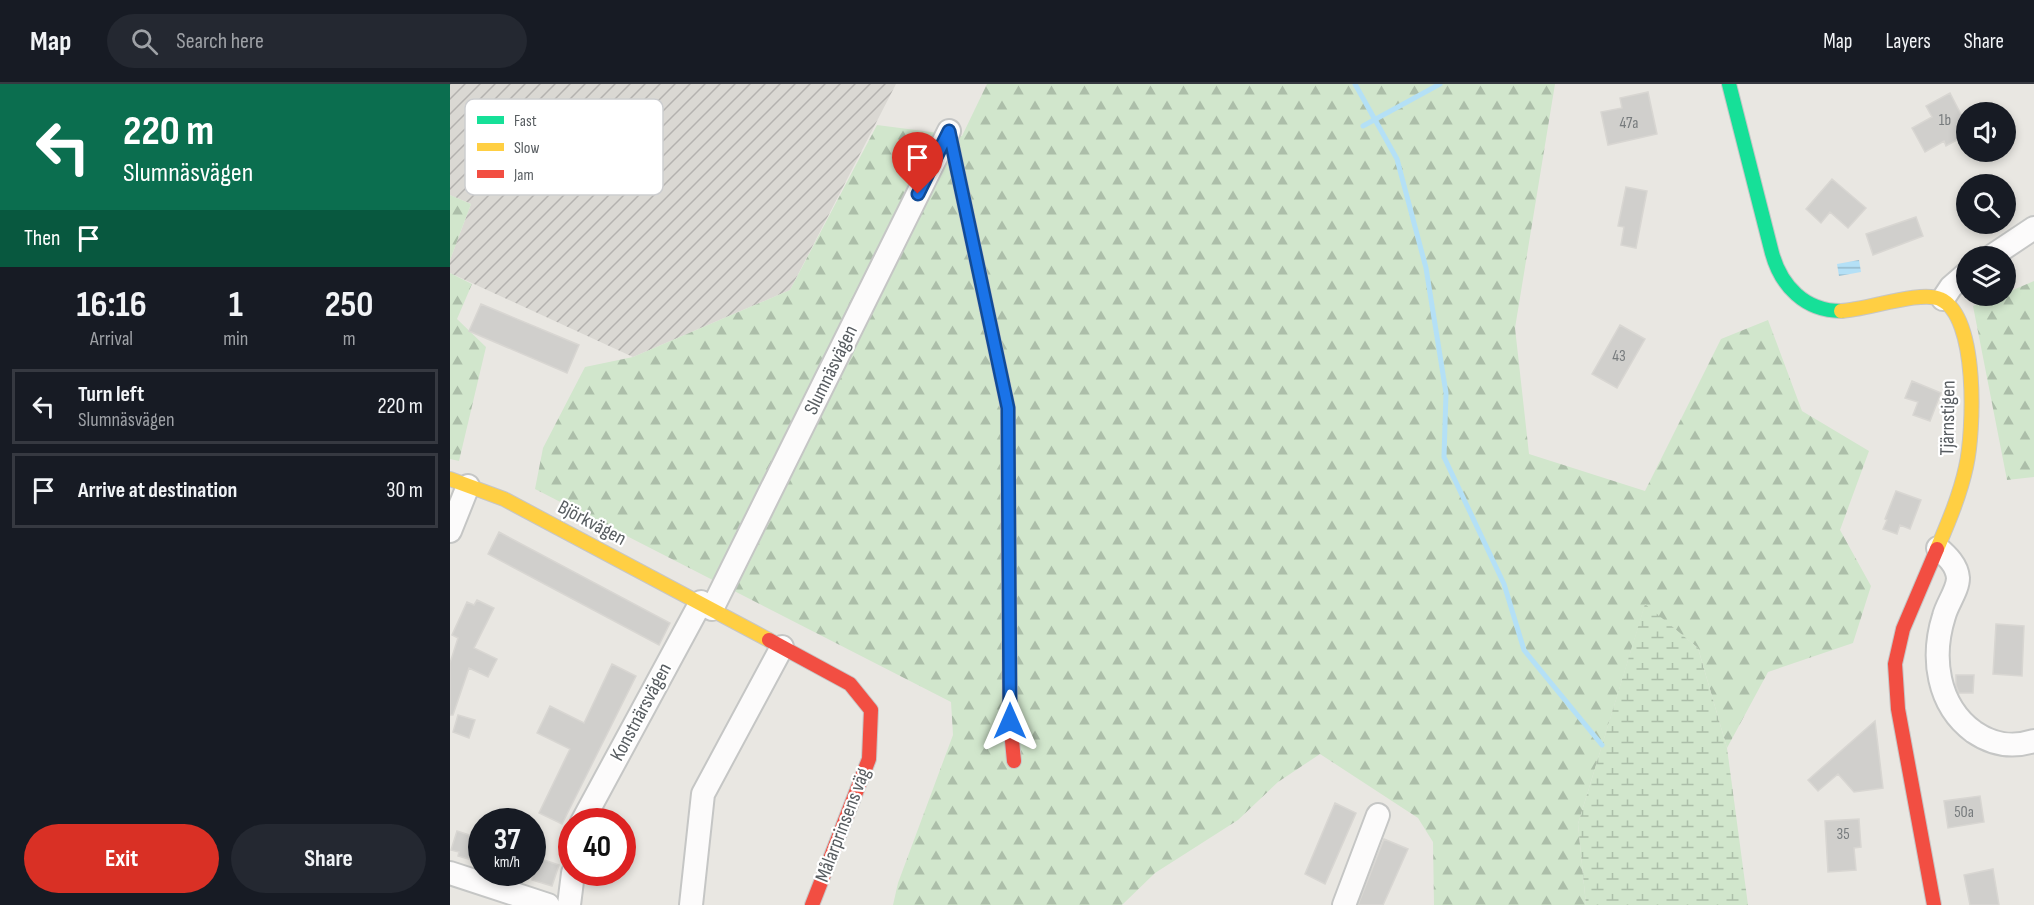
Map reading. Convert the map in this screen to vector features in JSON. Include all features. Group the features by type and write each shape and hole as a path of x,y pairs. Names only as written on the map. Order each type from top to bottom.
{"street":[{"path":"1729,84 1754,188 1777,266 1789,287 1802,299 1818,308 1830,311 1862,308 1928,295 1943,299 1956,283"},
{"path":"949,131 1008,408 1010,721 1014,761"},
{"name":"Slumnäsvägen","path":"707,606 949,131"},
{"path":"2007,246 2034,228"},
{"name":"Tjärnstigen","path":"1934,905 1918,827 1897,699 1895,665 1899,640 1938,548 1966,468 1970,418 1968,356 1964,329 1955,311 1943,299"},
{"path":"450,531 459,482"},
{"name":"Björkvägen","path":"459,482 504,499 707,606"},
{"path":"1938,548 1956,568 1958,579 1943,617 1938,653 1939,678 1946,701 1956,717 1982,738 1999,744 2016,746 2034,741"},
{"name":"Målarprinsens väg","path":"707,606 850,684 871,710 869,759 812,905"},
{"name":"Konstnärsvägen","path":"590,808 707,606"},
{"path":"691,905 703,794 782,647"},
{"path":"1344,905 1378,814"},
{"path":"450,873 548,905"},
{"path":"569,905 571,886"}],"shaded area":[{"path":"450,84 896,84 790,290 633,357 450,273 450,260 471,204 450,195"}],"green space":[{"path":"987,84 1555,84 1515,328 1529,454 1645,491 1721,339 1768,320 1802,411 1869,451 1840,530 1871,586 1853,643 1768,672 1727,748 1698,648 1645,605 1578,824 1586,905 1434,905 1433,842 1418,818 1320,754 1278,782 1238,820 1155,873 1122,905 893,905 898,883 953,735 951,702 535,489 543,448 585,367 633,357 790,290 877,125 962,136"},
{"path":"450,195 471,204 450,260"},
{"path":"450,273 472,284 457,319 486,347 459,461 450,459"},
{"path":"2034,281 2034,477 2007,480 1973,306 2016,306 2016,289"},
{"path":"1645,604 1698,648 1727,748 1748,905 1586,905 1578,824"}],"water":[{"path":"1859,260 1861,272 1839,276 1837,264"}],"building":[{"path":"1648,92 1657,134 1608,145 1601,112 1622,108 1620,98"},
{"path":"1950,93 1956,105 1956,140 1946,146 1944,141 1925,152 1912,128 1932,117 1926,106"},
{"path":"1832,179 1866,208 1848,228 1830,212 1821,223 1806,209"},
{"path":"1626,187 1647,191 1636,248 1621,245 1624,227 1618,226"},
{"path":"1916,217 1923,236 1873,255 1866,234"},
{"path":"481,304 579,345 567,373 469,331"},
{"path":"1620,325 1645,339 1617,388 1592,374"},
{"path":"1912,381 1941,393 1930,421 1913,415 1918,402 1905,398"},
{"path":"1896,491 1921,500 1910,529 1900,525 1897,534 1883,529"},
{"path":"499,532 670,623 659,645 488,554"},
{"path":"477,600 494,608 474,648 497,659 488,677 469,668 453,715 450,715 450,663 458,638 452,635 467,602 474,605"},
{"path":"1996,624 2024,626 2022,676 1993,674"},
{"path":"612,664 636,676 570,808 558,808 558,822 546,816 546,808 541,808 570,749 537,733 550,706 584,723"},
{"path":"1956,675 1974,675 1973,693 1959,693"},
{"path":"458,715 475,720 469,738 453,732"},
{"path":"1875,721 1883,788 1854,792 1838,774 1818,791 1808,780"},
{"path":"1980,796 1984,822 1948,828 1944,801"},
{"path":"1335,803 1356,813 1325,884 1305,874"},
{"path":"1859,819 1861,847 1854,848 1856,870 1828,872 1825,821"},
{"path":"457,831 468,835 468,859 458,856 459,852 451,850"},
{"path":"1384,839 1408,849 1383,905 1358,905"},
{"path":"546,861 558,865 552,886 546,884"},
{"path":"1993,869 1999,905 1970,905 1964,875"}],"waterway":[{"path":"1355,84 1397,159 1426,268 1446,393 1444,457 1504,584 1524,650 1602,745"},
{"path":"1363,126 1440,84"}],"traffic: fast":[{"path":"1729,84 1776,265 1788,286 1796,294 1816,307 1841,311"}],"traffic: slow":[{"path":"949,131 1008,408 1008,447"},
{"path":"1841,311 1931,297 1940,299 1953,310 1962,328 1971,376 1969,450 1960,488 1937,549"},
{"path":"450,479 504,499 769,640"}],"traffic: jam":[{"path":"1008,447 1010,721 1014,761"},
{"path":"1934,905 1898,709 1895,664 1903,629 1937,549"},
{"path":"769,640 850,684 871,710 869,759 812,905"}],"route":[{"path":"918,194 949,131 1008,408 1010,721"}]}
